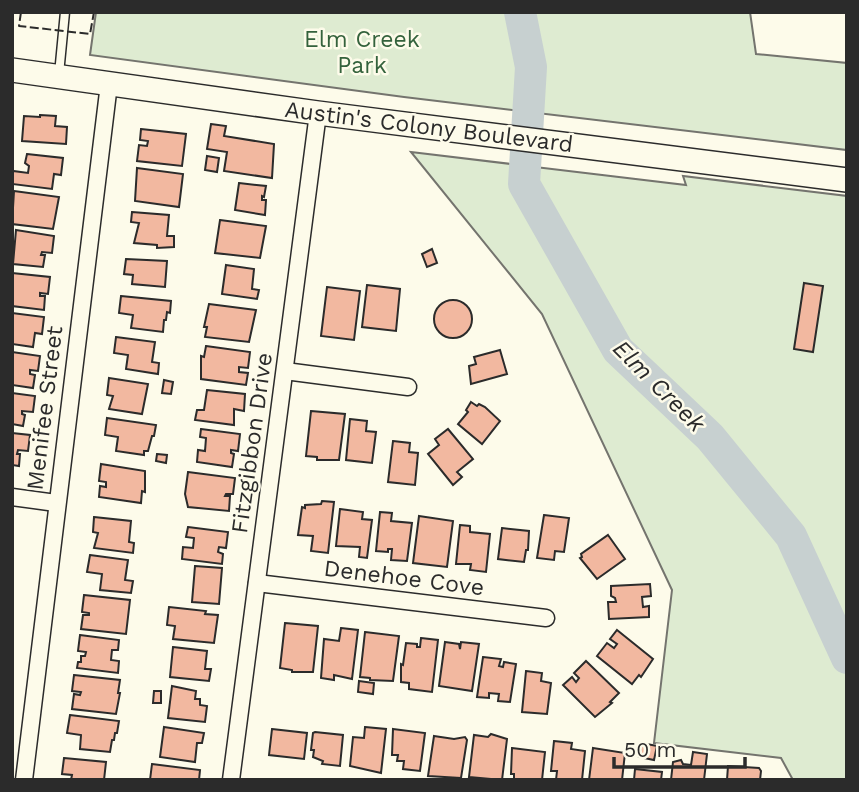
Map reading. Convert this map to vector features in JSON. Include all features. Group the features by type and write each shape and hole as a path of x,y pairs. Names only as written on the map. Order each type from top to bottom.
{"street":[{"name":"Austin's Colony Boulevard","path":"12,70 318,113 847,180"},
{"name":"Menifee Street","path":"24,780 109,84"},
{"name":"Fitzgibbon Drive","path":"231,780 318,113"},
{"path":"285,371 408,387"},
{"path":"12,497 57,503"},
{"name":"Denehoe Cove","path":"257,583 547,618"}],"lane":[{"path":"58,77 65,12"}],"green space":[{"name":"Elm Creek Park","path":"96,12 750,12 756,54 847,63 847,150 404,97 90,55"},
{"path":"411,152 686,185 683,176 847,196 847,780 793,780 781,758 654,743 672,590 542,314"}],"building":[{"path":"24,116 56,116 55,126 67,127 66,144 22,141"},
{"path":"211,124 226,126 224,136 274,144 272,178 224,171 227,152 207,149"},
{"path":"141,129 186,134 182,166 137,161 139,145 147,146 148,141 140,140"},
{"path":"27,154 63,158 61,175 54,174 52,189 12,184 13,171 28,173 29,166 25,163"},
{"path":"207,156 219,158 217,172 205,170"},
{"path":"137,168 183,174 179,207 135,201"},
{"path":"239,183 266,186 264,197 262,196 262,200 266,200 265,215 235,210"},
{"path":"14,191 59,197 53,229 12,224"},
{"path":"132,212 169,215 167,236 174,236 174,247 157,248 157,245 134,243 139,223 131,222"},
{"path":"220,220 266,226 260,258 215,253"},
{"path":"16,230 54,236 52,253 42,252 41,255 45,255 43,267 13,264"},
{"path":"432,249 437,263 427,267 422,254"},
{"path":"126,259 167,261 165,287 132,284 133,275 124,274"},
{"path":"226,265 254,269 252,289 259,290 257,299 222,294"},
{"path":"12,273 50,277 48,294 40,293 40,296 45,296 44,310 12,306"},
{"path":"804,283 823,286 813,352 794,349"},
{"path":"367,285 400,289 396,331 362,327"},
{"path":"327,287 360,291 354,340 321,336"},
{"path":"121,296 171,301 163,332 131,328 133,315 119,313"},
{"path":"453,300 467,305 472,319 467,333 453,338 439,333 434,319 439,305"},
{"path":"209,304 256,310 249,342 205,337 207,327 204,327"},
{"path":"12,313 44,317 42,334 35,333 33,347 12,344"},
{"path":"116,337 155,342 152,362 159,363 158,374 126,369 128,355 114,353"},
{"path":"206,346 250,352 248,368 239,367 239,372 248,373 246,385 201,379 201,356 204,357"},
{"path":"500,350 507,374 471,384 469,366 476,364 474,357"},
{"path":"12,352 40,356 38,371 30,370 30,374 35,375 33,388 12,385"},
{"path":"109,378 148,384 142,414 109,409 113,396 107,395"},
{"path":"164,380 173,382 171,394 162,393"},
{"path":"207,390 245,394 244,411 234,409 234,425 195,420 197,410 204,410"},
{"path":"12,393 35,396 33,412 22,411 25,415 23,426 12,424"},
{"path":"471,402 485,407 500,421 482,444 458,424 468,412 466,410"},
{"path":"311,411 345,414 339,460 317,460 317,457 306,456"},
{"path":"107,418 156,425 148,451 144,451 144,455 116,451 118,437 105,435"},
{"path":"350,419 367,421 366,431 376,432 372,463 346,460"},
{"path":"201,429 240,434 238,451 231,450 234,454 232,467 197,462 198,450 205,451 206,438 200,437"},
{"path":"448,429 473,459 457,472 462,477 453,485 428,454 439,445 435,439"},
{"path":"12,433 30,435 28,451 18,450 19,466 12,465"},
{"path":"393,441 410,443 409,452 418,453 415,485 388,482"},
{"path":"157,454 167,455 166,463 156,461"},
{"path":"101,464 145,471 145,492 142,491 141,503 99,497 100,486 106,487 106,482 99,481"},
{"path":"188,472 235,478 233,494 225,496 230,496 229,511 188,507 185,494"},
{"path":"322,501 334,502 328,553 311,551 313,536 298,535 302,507 321,504"},
{"path":"340,509 363,512 362,519 372,520 367,558 359,557 360,547 336,546"},
{"path":"380,512 392,513 391,521 412,523 407,561 391,560 392,549 388,549 388,552 376,551"},
{"path":"544,515 569,518 564,552 555,551 554,560 537,558"},
{"path":"419,516 453,521 447,567 413,563"},
{"path":"94,517 131,521 129,542 134,543 133,553 94,548 98,533 93,532"},
{"path":"460,525 470,526 470,532 490,534 486,572 470,570 471,564 456,564"},
{"path":"188,527 228,532 226,548 219,547 218,552 223,554 222,564 182,559 183,547 193,548 194,538 186,537"},
{"path":"502,528 529,531 524,562 498,559"},
{"path":"608,535 625,559 597,579 580,558 581,554"},
{"path":"90,555 128,560 125,580 133,581 131,593 100,590 102,574 87,572"},
{"path":"195,566 222,568 219,604 192,602"},
{"path":"650,584 651,596 642,597 643,607 649,606 649,617 609,619 608,602 616,602 611,596 611,586"},
{"path":"84,595 130,600 126,634 81,629 83,615 89,615 82,612"},
{"path":"169,607 218,615 214,643 173,639 175,626 167,625"},
{"path":"285,623 318,626 313,672 292,672 280,668"},
{"path":"341,628 358,630 352,679 334,675 334,680 321,678 324,639 339,641"},
{"path":"617,630 653,659 641,677 639,675 632,684 597,656 607,643 614,648 617,644 610,639"},
{"path":"365,632 399,636 393,681 360,677"},
{"path":"80,635 119,640 118,650 112,650 111,660 119,661 118,673 77,668 81,656 85,656 86,652 78,651"},
{"path":"421,638 438,640 432,692 409,689 409,683 401,682 401,664 403,665 406,643 420,647"},
{"path":"445,642 459,644 460,649 461,642 479,644 472,691 439,686"},
{"path":"173,647 207,651 205,669 211,669 209,681 170,677"},
{"path":"483,657 501,659 499,666 503,667 504,662 516,664 510,702 498,701 499,694 489,693 489,698 477,697"},
{"path":"586,661 619,693 610,702 612,703 595,717 563,685 572,677 576,682 579,678 574,673"},
{"path":"526,671 542,673 541,681 551,683 547,714 522,712"},
{"path":"74,675 120,680 116,714 72,709 74,694 80,695 81,692 72,691"},
{"path":"359,681 374,683 373,694 358,692"},
{"path":"172,686 196,691 195,699 200,699 200,705 207,706 205,722 168,718"},
{"path":"154,691 161,691 161,703 153,703"},
{"path":"70,715 119,721 110,752 80,749 81,735 67,733"},
{"path":"164,727 204,733 202,743 197,743 195,762 160,757"},
{"path":"365,727 386,729 381,773 350,766 353,737 364,738"},
{"path":"272,729 307,733 304,759 269,755"},
{"path":"393,729 425,733 420,771 403,769 404,761 397,761 398,755 392,755"},
{"path":"315,732 343,735 340,766 322,764 323,761 313,757 314,750 311,750"},
{"path":"491,734 507,739 502,780 469,777 474,735 488,737"},
{"path":"434,736 454,739 465,737 467,740 461,778 428,776"},
{"path":"554,741 572,743 571,749 585,751 582,780 556,780 557,771 551,771"},
{"path":"642,743 657,746 654,760 639,757"},
{"path":"512,748 545,752 542,780 514,780 514,774 511,774"},
{"path":"593,748 625,753 622,780 589,780"},
{"path":"693,752 707,754 704,780 671,780 673,762 681,760 683,764 691,765"},
{"path":"64,758 106,762 104,780 71,780 72,775 62,774"},
{"path":"152,764 200,770 199,780 150,780"},
{"path":"728,766 759,768 760,780 727,780"},
{"path":"635,769 662,772 661,780 634,780"}],"waterway":[{"name":"Elm Creek","path":"520,12 531,67 524,184 618,350 710,437 791,536 847,658"}],"fence":[{"path":"21,12 19,26 90,34 94,12"}]}
